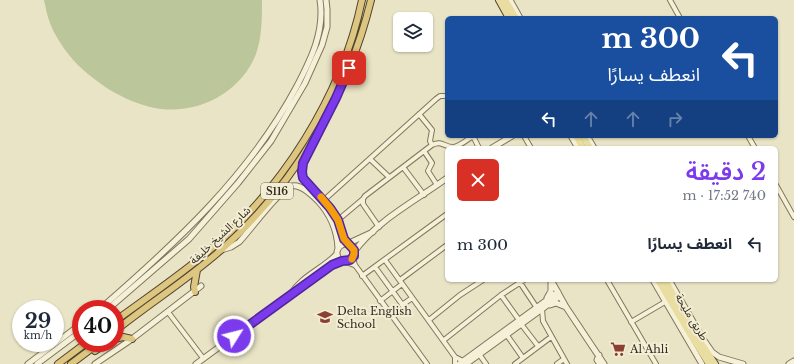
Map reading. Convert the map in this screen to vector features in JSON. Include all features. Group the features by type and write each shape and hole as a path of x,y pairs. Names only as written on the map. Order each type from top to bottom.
{"highway":[{"name":"شارع الشيخ خليفة","path":"124,314 205,254 241,220 273,184 299,147 329,95 349,47 362,0"},
{"name":"شارع الشيخ خليفة","path":"124,324 197,270 221,250 270,200 320,128 340,91 363,30 371,0"},
{"path":"195,292 197,270"},
{"path":"195,283 201,286"},
{"path":"124,337 132,339"},
{"path":"58,364 74,352"},
{"path":"72,364 88,352"},
{"path":"84,355 94,352"}],"main road":[{"path":"502,1 508,16"},
{"path":"502,1 514,16"},
{"name":"طريق مليحة","path":"659,282 709,364"},
{"name":"طريق مليحة","path":"666,282 674,292 699,340 715,364"}],"street":[{"path":"110,300 178,239 218,197 252,157 289,100 305,68 319,35 321,18 320,0"},
{"path":"119,300 194,234 257,160 284,120 305,83 322,45 327,27 326,0"},
{"path":"510,0 519,16"},
{"path":"670,0 679,16"},
{"path":"502,1 506,16"},
{"path":"324,200 438,97 445,96"},
{"path":"419,114 432,130 430,141 432,145"},
{"path":"320,128 314,144 303,163 302,172 305,181 324,200 338,220 342,236 354,252"},
{"path":"458,146 470,138"},
{"path":"494,146 502,138"},
{"path":"338,220 365,196 432,145 439,143 449,146"},
{"path":"424,151 432,163 428,171 437,185"},
{"path":"370,158 389,177"},
{"path":"403,167 424,195"},
{"path":"427,364 355,266 353,258 354,252 373,232 401,210 445,179"},
{"path":"221,250 231,247 239,242 279,196 288,188 298,186 306,191 323,207 334,227 338,248 337,254 296,286 290,296"},
{"path":"778,189 794,218"},
{"path":"363,199 364,205 379,227"},
{"path":"362,276 445,215"},
{"path":"338,248 341,245 347,244 373,232"},
{"path":"168,258 180,244 178,239"},
{"path":"380,301 445,247"},
{"path":"337,254 344,261 355,266"},
{"path":"196,364 332,265 353,258"},
{"path":"385,260 455,357 463,363"},
{"path":"375,267 403,306 412,298"},
{"path":"429,320 460,295 480,282"},
{"path":"444,340 501,294 519,282"},
{"path":"522,282 539,307 543,321 567,364"},
{"path":"463,363 520,322 532,316 550,293 551,282"},
{"path":"552,282 566,307 604,364"},
{"path":"608,282 656,364"},
{"path":"654,282 702,364"},
{"path":"670,282 674,292 712,352 719,357 743,364"},
{"path":"95,364 132,339 201,286"},
{"path":"501,294 538,346"},
{"path":"463,363 479,354 539,307 559,294"},
{"path":"631,322 665,302"},
{"path":"539,307 554,304 566,307"},
{"path":"168,312 203,358"},
{"path":"532,316 543,321"},
{"path":"28,364 72,331"},
{"path":"506,334 523,358"},
{"path":"515,364 551,337"},
{"path":"37,364 72,338"},
{"path":"479,354 486,364"},
{"path":"599,355 598,360 600,364"},
{"path":"455,357 455,364"},
{"path":"557,364 564,359"},
{"path":"789,364 794,361"}],"green space":[{"path":"44,0 262,0 261,34 256,54 249,68 240,80 228,90 215,99 201,105 170,110 155,108 132,101 110,90 94,79 77,64 58,40 48,18"}],"slow traffic":[{"path":"321,197 338,220 341,233 347,244 354,250 354,256 352,259"}],"place":[{"name":"Delta English School","path":"325,317"},
{"name":"Al Ahli","path":"618,349"}],"route":[{"path":"234,336 332,265 342,261 346,262 354,256 354,250 344,239 339,224 330,208 302,176 303,163 314,144 349,68"}]}
